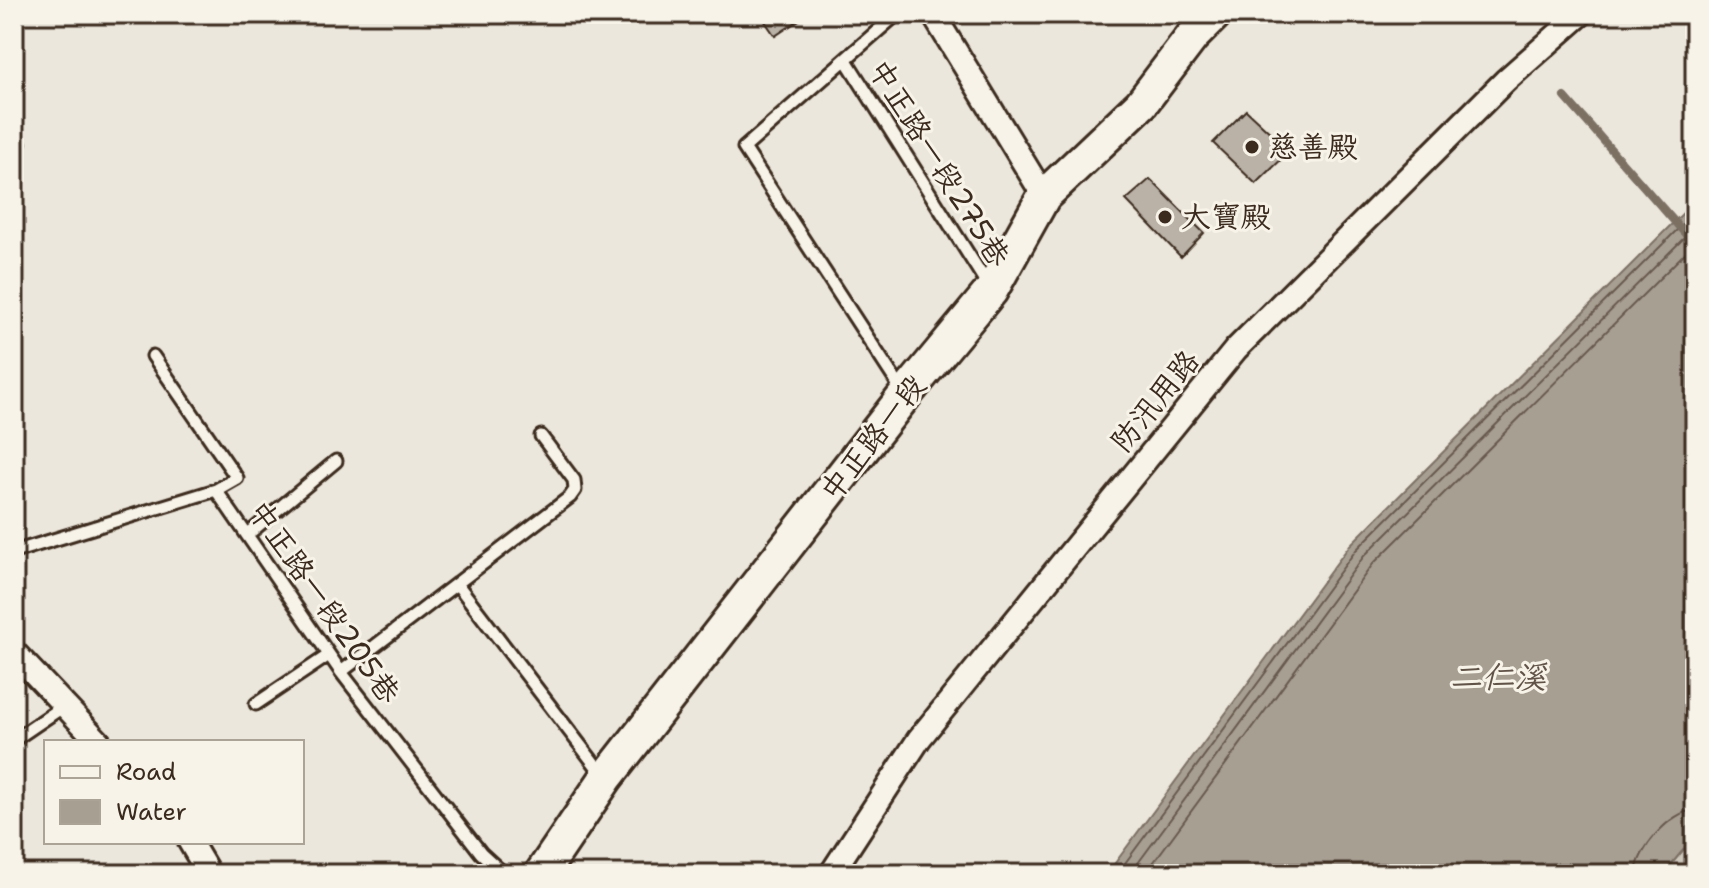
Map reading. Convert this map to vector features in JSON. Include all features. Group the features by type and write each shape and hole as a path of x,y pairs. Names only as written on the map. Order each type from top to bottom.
{"street":[{"path":"933,14 1044,196"},
{"name":"中正路一段","path":"541,874 606,778 905,395 991,291 1044,196 1141,104 1192,37 1215,14"},
{"name":"防汛用路","path":"831,874 919,739 1236,349 1506,80 1581,14"},
{"path":"14,652 97,740"},
{"path":"191,844 209,874"}],"lane":[{"path":"897,14 744,148 905,395"},
{"name":"中正路一段275巷","path":"846,60 991,291"},
{"path":"14,130 19,143 14,145"},
{"name":"中正路一段205巷","path":"153,356 237,478 216,490 341,672 481,853 504,874"},
{"path":"341,672 570,497 575,490 574,480 541,436"},
{"path":"247,535 336,461"},
{"path":"14,552 216,490"},
{"path":"457,584 606,778"},
{"path":"256,704 329,655"},
{"path":"14,740 64,706"}],"shaded area":[{"path":"1695,836 1695,874 1663,874"}],"water":[{"name":"二仁溪","path":"1695,201 1695,836 1663,874 1107,874 1350,545"}],"building":[{"path":"760,14 808,14 775,36"},
{"name":"慈善殿","path":"1246,110 1290,151 1256,184 1213,143"},
{"name":"大寶殿","path":"1150,179 1204,233 1181,257 1126,200"}],"waterway":[{"path":"1565,97 1695,245"}],"place":[{"name":"慈善殿","path":"1252,147"},
{"name":"大寶殿","path":"1165,217"}]}
